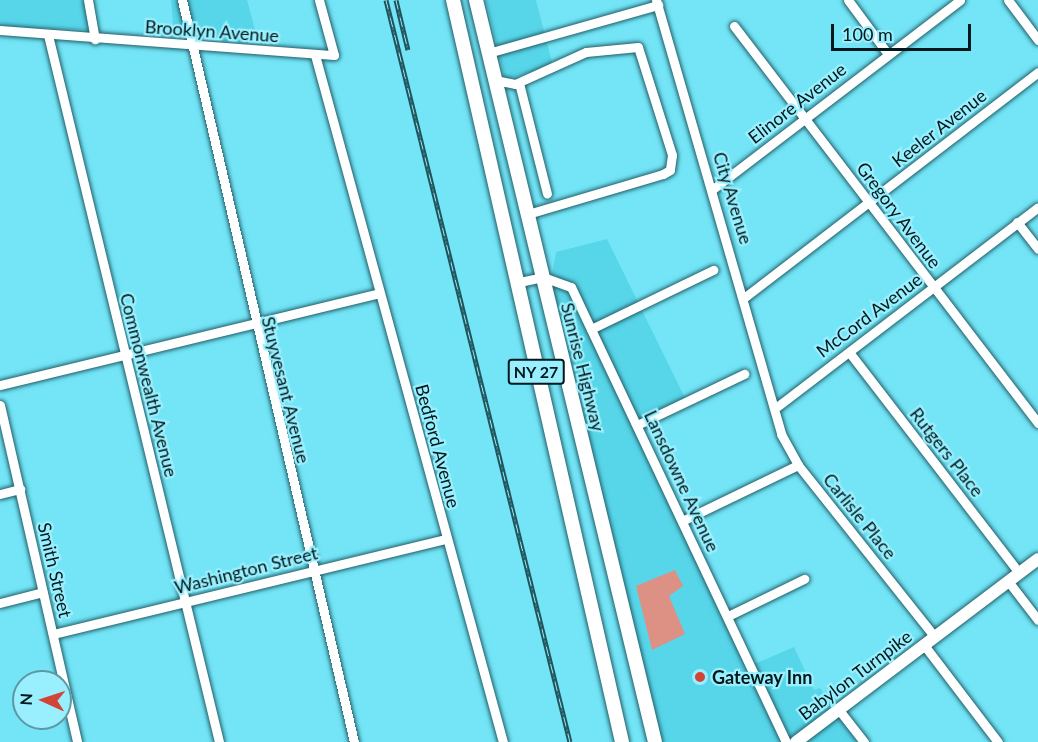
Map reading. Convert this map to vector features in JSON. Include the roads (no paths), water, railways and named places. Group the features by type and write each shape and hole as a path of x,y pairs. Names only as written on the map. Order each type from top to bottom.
{"highway":[{"name":"NY 27","path":"453,0 515,283 622,742"},
{"name":"Sunrise Highway","path":"476,0 656,742"}],"main road":[{"name":"Babylon Turnpike","path":"796,742 1038,559"}],"street":[{"path":"88,0 95,39"},
{"name":"Stuyvesant Avenue","path":"182,0 188,46 252,323 354,742"},
{"path":"315,56 334,55 319,0"},
{"path":"848,0 888,54"},
{"name":"Elinore Avenue","path":"713,189 960,0"},
{"path":"1008,0 1038,40"},
{"path":"488,53 657,3"},
{"name":"City Avenue","path":"657,3 777,406"},
{"name":"Gregory Avenue","path":"734,26 1038,423"},
{"name":"Brooklyn Avenue","path":"0,30 315,56"},
{"name":"Commonwealth Avenue","path":"48,35 219,742"},
{"path":"495,80 519,83 586,52 638,47 673,163 663,174 528,214"},
{"name":"Bedford Avenue","path":"315,56 503,742"},
{"name":"Keeler Avenue","path":"745,297 1038,72"},
{"path":"519,83 547,194"},
{"name":"McCord Avenue","path":"777,406 1038,207"},
{"path":"1017,222 1038,249"},
{"path":"591,328 713,270"},
{"path":"515,283 543,277"},
{"name":"Lansdowne Avenue","path":"543,277 571,287 728,615 786,742"},
{"path":"0,385 379,293"},
{"name":"Rutgers Place","path":"849,352 1019,573"},
{"path":"637,424 744,374"},
{"name":"Smith Street","path":"0,405 77,742"},
{"name":"Carlisle Place","path":"777,406 781,434 798,465 935,637"},
{"path":"682,521 798,465"},
{"path":"0,494 20,489"},
{"name":"Washington Street","path":"53,634 446,539"},
{"path":"728,615 804,579"},
{"path":"1008,581 1038,620"},
{"path":"0,603 43,592"},
{"path":"924,645 998,742"},
{"path":"839,710 864,742"}],"railway":[{"path":"386,0 570,742"},
{"path":"396,0 408,50"}],"place":[{"name":"Gateway Inn","path":"700,677"}]}
